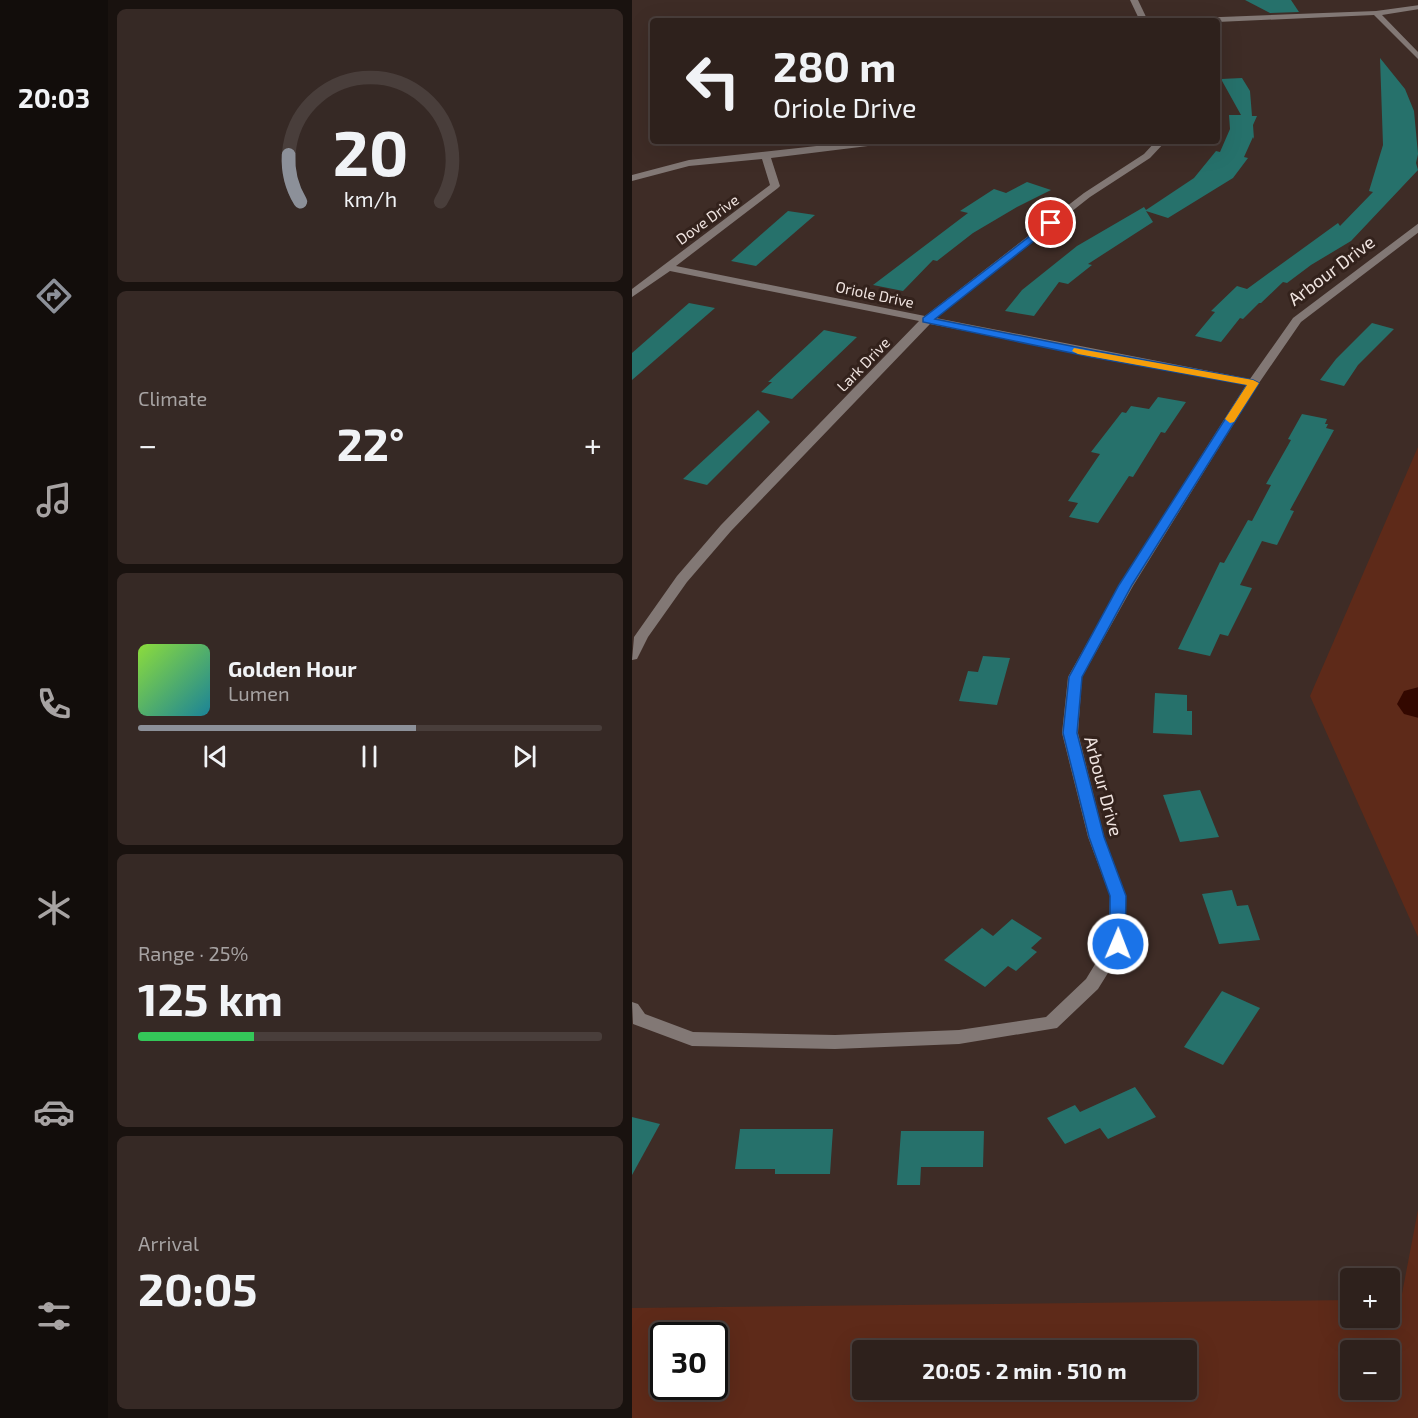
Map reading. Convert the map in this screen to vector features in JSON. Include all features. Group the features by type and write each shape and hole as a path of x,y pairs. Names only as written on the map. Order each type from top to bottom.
{"street":[{"path":"1134,0 1143,18"},
{"path":"1220,19 1376,13 1418,7"},
{"path":"1376,13 1418,58"},
{"path":"632,178 689,163 860,144"},
{"name":"Lark Drive","path":"632,656 641,637 682,579 726,528 927,320 1087,195 1147,156 1158,144"},
{"name":"Dove Drive","path":"632,294 775,186 766,156"},
{"name":"Arbour Drive","path":"632,1009 639,1018 692,1039 835,1042 959,1037 1051,1023 1092,984 1118,944 1118,896 1096,837 1070,733 1075,677 1126,585 1253,383 1297,320 1411,234 1418,226"},
{"name":"Oriole Drive","path":"667,267 1091,354 1253,383"}],"shaded area":[{"path":"1418,447 1418,937 1310,696"},
{"path":"1418,1210 1418,1418 632,1418 632,1308 1340,1300 1340,1328 1400,1328 1400,1299"}],"building":[{"path":"1245,0 1291,0 1299,12 1270,13"},
{"path":"1380,58 1405,89 1414,111 1418,170 1351,241 1311,265 1287,283 1283,282 1243,319 1240,318 1221,342 1195,336 1215,312 1211,311 1237,286 1247,289 1338,223 1340,226 1373,192 1369,191 1383,145"},
{"path":"1242,78 1250,91 1252,116 1257,116 1253,125 1254,139 1253,137 1244,157 1248,158 1233,178 1168,218 1146,211 1153,222 1088,264 1092,265 1068,284 1059,282 1034,316 1005,311 1022,290 1077,246 1144,207 1146,210 1194,178 1216,151 1220,152 1230,129 1229,115 1241,115 1221,79"},
{"path":"1027,182 1051,190 973,233 937,261 933,260 903,291 873,285 968,213 960,211 994,189 1006,193"},
{"path":"788,211 815,215 756,266 731,261"},
{"path":"689,303 715,308 632,380 632,353"},
{"path":"1372,323 1394,329 1358,365 1344,386 1320,380 1336,359"},
{"path":"824,330 857,337 792,399 761,392 772,382 768,382"},
{"path":"1158,397 1186,402 1165,433 1161,432 1133,477 1129,476 1098,523 1069,517 1078,503 1068,501 1100,454 1091,452 1122,412 1126,413 1131,406 1149,409"},
{"path":"758,410 770,422 707,485 683,479"},
{"path":"1302,414 1327,419 1326,428 1334,430 1290,510 1294,511 1277,545 1262,541 1240,585 1252,588 1228,636 1220,634 1210,656 1178,649 1220,562 1224,563 1248,520 1252,521 1271,485 1266,484 1291,440 1288,439"},
{"path":"983,656 1010,658 997,705 959,701 968,671 978,672"},
{"path":"1155,693 1187,695 1187,711 1192,711 1192,735 1153,733"},
{"path":"1200,790 1219,837 1180,842 1163,795"},
{"path":"1232,890 1237,906 1248,905 1260,940 1219,944 1202,894"},
{"path":"1012,919 1042,938 1031,948 1037,952 1016,971 1008,966 985,987 944,960 982,928 993,936"},
{"path":"1222,991 1260,1008 1223,1065 1184,1047"},
{"path":"1135,1087 1156,1117 1108,1139 1100,1128 1065,1144 1047,1118 1075,1105 1080,1112"},
{"path":"632,1117 660,1124 632,1175"},
{"path":"740,1129 833,1129 830,1174 775,1174 775,1169 735,1169"},
{"path":"901,1131 984,1131 983,1167 921,1167 920,1185 897,1185"}],"slow traffic":[{"path":"1078,351 1253,383 1230,419"}],"route":[{"path":"1051,223 927,320 1091,354 1253,383 1126,585 1075,677 1070,733 1096,837 1118,896 1118,944"}]}
